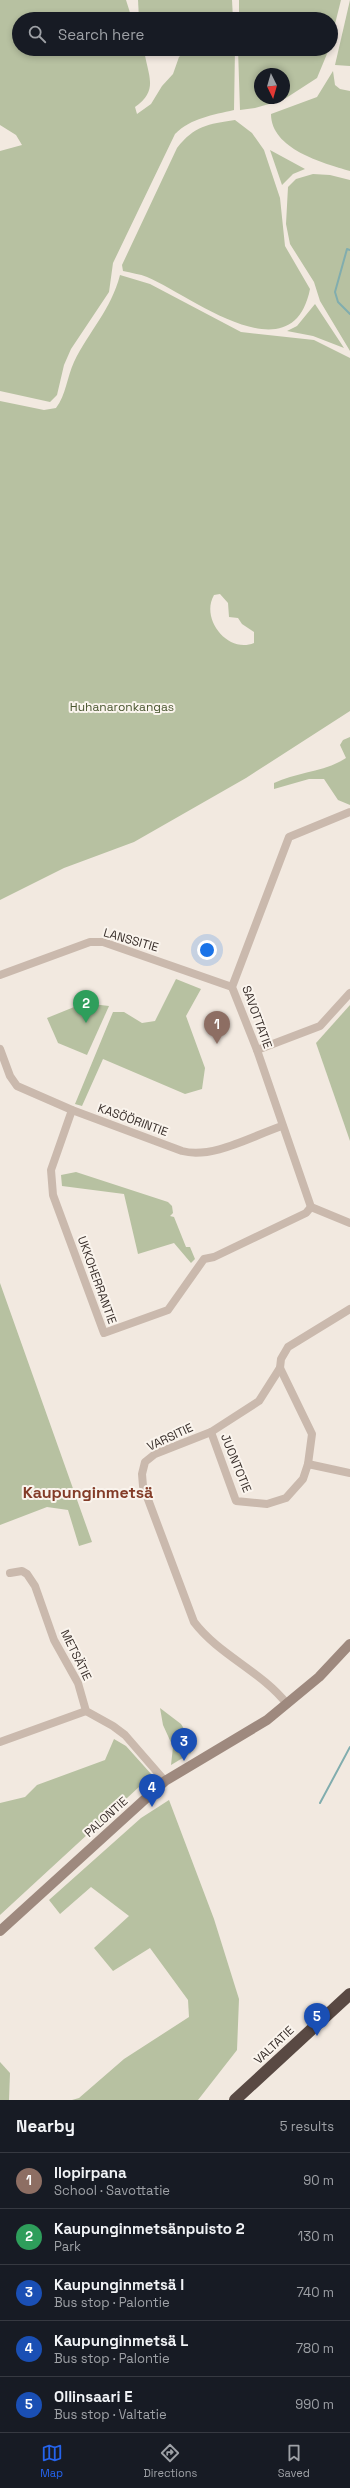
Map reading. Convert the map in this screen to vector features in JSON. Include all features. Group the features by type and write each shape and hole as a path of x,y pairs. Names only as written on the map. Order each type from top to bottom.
{"highway":[{"name":"VALTATIE","path":"235,2100 350,1994"}],"street":[{"name":"SAVOTTATIE","path":"311,1207 257,1050 232,986 289,837 350,812"},
{"name":"LANSSITIE","path":"0,975 90,942 103,942 232,986"},
{"path":"257,1050 320,1026 350,993"},
{"name":"KASÖÖRINTIE","path":"0,1049 10,1076 16,1086 72,1110 191,1153 221,1148 282,1126"},
{"name":"UKKOHERRANTIE","path":"72,1110 52,1170 52,1189 104,1334 168,1310 204,1259 214,1257 306,1213 311,1207"},
{"path":"311,1207 350,1223"},
{"name":"VARSITIE","path":"287,1704 261,1679 206,1638 194,1622 143,1486 142,1474 145,1462 150,1458 210,1432 259,1401 280,1368 282,1359 288,1347 350,1309"},
{"name":"JUONTOTIE","path":"210,1432 236,1501 267,1504 286,1498 303,1479 308,1464 312,1434 280,1368"},
{"path":"308,1464 350,1473"},
{"name":"METSÄTIE","path":"10,1573 22,1571 32,1579 54,1640 78,1683 86,1711"},
{"name":"PALONTIE","path":"0,1931 165,1781 199,1758 254,1729 319,1677 350,1644"},
{"path":"0,1742 86,1711 113,1726 125,1735 165,1781"}],"green space":[{"path":"0,0 126,0 130,12 12,12 12,56 146,56 150,88 143,101 135,107 137,114 151,104 162,86 173,74 180,56 235,56 234,110 195,121 188,124 175,134 113,263 109,292 71,349 64,365 57,395 50,402 0,391 0,151 22,145 16,135 0,125"},
{"path":"138,0 232,0 233,12 139,12"},
{"path":"239,0 341,0 338,12 239,12"},
{"path":"350,0 350,66 335,65"},
{"path":"238,56 326,56 317,78 290,95 290,68 254,68 254,104 269,104 240,110"},
{"path":"333,71 335,85 340,89 350,91 350,171 326,164 300,153 280,137 273,126 271,114 317,97"},
{"path":"235,120 252,133 264,150 280,198 285,246 310,289 300,315 283,327 262,329 238,323 213,312 147,277 123,271 122,265 177,148 189,135 202,127"},
{"path":"270,150 305,169 293,174 282,185"},
{"path":"313,174 330,175 350,180 350,351 320,301 314,282 290,244 286,224 288,187 296,179"},
{"name":"Huhanaronkangas","path":"120,275 150,284 241,332 314,340 350,358 350,711 246,778 134,842 64,868 0,900 0,401 44,410 56,408 64,392 74,362 105,310 116,288","holes":["220,594 228,603 229,617 238,618 242,624 254,632 254,643 244,645 235,644 226,639 219,632 214,624 211,614 211,604 214,595"]},
{"path":"315,304 344,348 313,336 287,331 297,326"},
{"path":"350,737 350,805 338,800 324,779 309,779 274,789 274,783 283,779 338,763 346,758 340,745 343,740"},
{"path":"176,979 201,989 186,1016 205,1068 202,1089 185,1094 103,1059 82,1106 75,1104 113,1012 124,1012 142,1023 155,1021"},
{"path":"84,1003 109,1006 87,1055 58,1043 47,1018"},
{"path":"350,1005 350,1141 316,1043"},
{"path":"76,1172 168,1202 172,1206 173,1213 170,1216 174,1217 186,1247 190,1247 195,1259 191,1263 174,1243 138,1254 124,1194 62,1186 61,1175"},
{"path":"0,1283 92,1542 79,1546 68,1510 47,1507 0,1525"},
{"path":"160,1708 181,1724 193,1743 191,1753 171,1765 173,1747 163,1725"},
{"path":"114,1739 126,1746 152,1775 0,1915 0,1803 25,1797 37,1785 105,1760"},
{"path":"169,1800 214,1919 239,1999 237,2050 198,2100 72,2100 79,2098 124,2059 189,2017 188,2000 150,1948 113,1971 94,1948 129,1916 91,1887 60,1914 49,1900 141,1818"},
{"path":"0,2062 10,2073 9,2100 0,2100"}],"waterway":[{"path":"350,250 347,249 335,292 338,302 350,314"},
{"path":"320,1803 350,1747"}],"place":[{"name":"Kaupunginmetsänpuisto 2","path":"86,1023"},
{"name":"Ilopirpana","path":"217,1044"},
{"name":"Kaupunginmetsä I","path":"184,1761"},
{"name":"Kaupunginmetsä L","path":"152,1807"},
{"name":"Ollinsaari E","path":"317,2036"}],"district":[{"name":"Kaupunginmetsä","path":"88,1492"}]}
